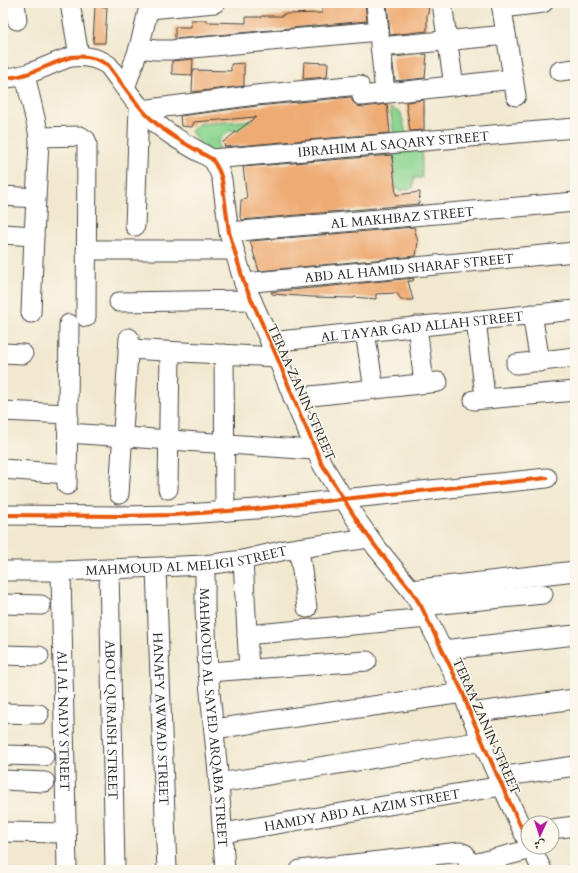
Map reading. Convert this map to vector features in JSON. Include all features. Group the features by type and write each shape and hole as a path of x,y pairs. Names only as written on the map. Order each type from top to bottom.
{"street":[{"path":"70,3 78,56"},
{"path":"125,88 134,66 149,6 215,3"},
{"path":"376,3 385,93"},
{"path":"442,3 454,86"},
{"path":"141,108 256,95 360,90 385,93 454,86 515,87 501,6 543,3"},
{"path":"139,48 171,50 380,39 448,41 506,35"},
{"path":"3,78 25,75 71,57 86,56 94,58 108,65 141,108 161,127 212,159"},
{"path":"25,75 39,137 31,313"},
{"path":"135,226 141,108"},
{"name":"IBRAHIM AL SAQARY STREET","path":"212,159 575,128"},
{"path":"3,469 67,479 68,414 77,321 86,250 87,144 86,140 80,136 39,137"},
{"name":"TERAA ZANIN STREET","path":"212,159 220,172 232,241 248,292 315,450 356,519 420,605 463,692 470,712 520,824"},
{"path":"3,196 36,198"},
{"name":"AL MAKHBAZ STREET","path":"86,250 232,241 575,202"},
{"path":"3,234 34,236"},
{"name":"ABD AL HAMID SHARAF STREET","path":"119,302 248,292 575,252"},
{"name":"AL TAYAR GAD ALLAH STREET","path":"122,437 128,344 170,352 224,354 273,349 365,332 575,310"},
{"path":"532,314 540,362"},
{"path":"476,320 479,394 575,391"},
{"path":"293,398 431,382 417,326"},
{"path":"365,332 374,389"},
{"path":"168,489 170,352"},
{"path":"3,353 23,354"},
{"path":"224,354 225,511"},
{"path":"516,364 575,357"},
{"path":"3,411 68,414"},
{"path":"68,433 315,450"},
{"path":"119,494 122,437"},
{"path":"3,515 166,515 256,509 547,478"},
{"name":"MAHMOUD AL MELIGI STREET","path":"3,571 109,570 205,565 243,560 299,548 369,538"},
{"path":"299,548 307,608"},
{"path":"243,560 249,669"},
{"name":"MAHMOUD AL SAYED ARQABA STREET","path":"205,565 205,609 208,672 219,783 225,870"},
{"name":"HANAFY AWWAD STREET","path":"156,568 167,870"},
{"name":"ABOU QURAISH STREET","path":"109,570 115,870"},
{"name":"ALI AL NADY STREET","path":"61,571 67,870"},
{"path":"248,635 420,605 575,572"},
{"path":"420,605 543,594"},
{"path":"3,604 41,605"},
{"path":"443,650 575,635"},
{"path":"3,655 39,656"},
{"path":"208,672 367,661"},
{"path":"214,729 463,692"},
{"path":"470,712 575,699"},
{"path":"3,713 39,714"},
{"path":"219,783 483,741"},
{"path":"3,755 44,756"},
{"name":"HAMDY ABD AL AZIM STREET","path":"223,833 575,766"},
{"path":"3,780 45,782"},
{"path":"560,828 575,826"},
{"path":"3,832 66,832"},
{"path":"300,870 460,852 465,854 467,860 474,864 520,844"},
{"name":"TERAA ZANIN STREET","path":"535,855 542,870"}],"green space":[{"path":"390,108 401,113 407,137 394,137"},
{"path":"256,120 252,128 229,131 218,142 220,153 204,152 191,131 198,124"},
{"path":"422,144 422,178 414,178 413,188 399,191 398,188 388,188 394,179 393,146"}],"building":[{"path":"322,3 365,3 367,21 175,39 175,27 191,27 191,20 246,23 246,17 322,13"},
{"path":"387,3 429,3 427,14 427,31 390,35"},
{"path":"95,6 107,7 105,43 93,43"},
{"path":"427,54 425,78 395,81 392,57"},
{"path":"193,59 192,75 172,74 172,61"},
{"path":"304,62 328,63 327,77 303,79"},
{"path":"244,63 244,86 192,92 193,70 231,71 231,64"},
{"path":"351,97 353,102 358,106 363,107 387,104 390,133 225,147 223,142 256,117 194,122 192,127 181,126 180,116 257,106"},
{"path":"424,100 424,130 410,131 406,102"},
{"path":"392,155 396,195 420,192 419,204 242,220 240,217 241,200 247,199 243,167"},
{"path":"414,227 418,242 416,256 259,271 250,241"},
{"path":"414,278 413,281 408,281 413,300 401,300 397,293 376,294 376,299 354,297 312,297 272,294 271,292"}],"cycle path":[{"path":"3,78 21,76 71,57 81,56 95,58 108,65 133,99 150,118 172,135 212,159 222,180 229,232 244,283 322,464 356,519 376,547 411,590 421,606 463,693 470,713 520,825"},
{"path":"3,515 173,515 256,509 547,478"}]}
